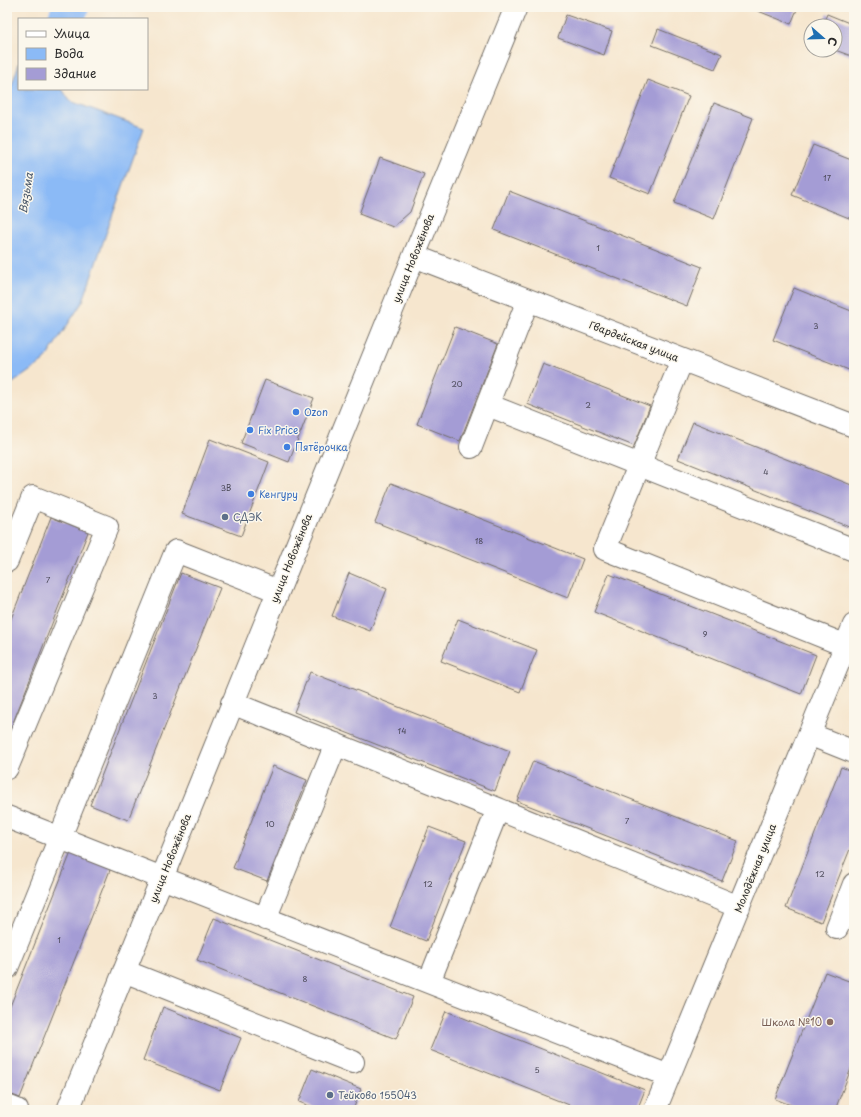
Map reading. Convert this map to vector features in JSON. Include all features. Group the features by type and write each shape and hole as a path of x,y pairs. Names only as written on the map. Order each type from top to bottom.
{"street":[{"name":"улица Новожёнова","path":"68,1110 232,703 516,7"},
{"name":"Гвардейская улица","path":"414,256 854,426"},
{"path":"471,447 528,300"},
{"path":"682,360 605,549 850,647"},
{"path":"488,405 854,550"},
{"path":"7,561 33,497 106,527 7,768"},
{"path":"7,968 176,551 278,591"},
{"name":"Молодёжная улица","path":"655,1110 809,734 850,647 854,625"},
{"path":"232,703 738,907"},
{"path":"809,734 854,752"},
{"path":"265,919 336,744"},
{"path":"429,982 498,809"},
{"path":"7,817 669,1076"},
{"path":"837,928 854,884"},
{"path":"124,971 353,1062"},
{"path":"7,1106 17,1110"}],"water":[{"path":"18,66 18,90 63,90 70,101 144,128 83,301 44,361 7,387 7,100"}],"building":[{"path":"748,7 798,7 791,24"},
{"path":"827,14 837,18 825,18"},
{"path":"566,15 612,31 604,55 558,38"},
{"path":"843,21 854,25 854,57 843,53"},
{"path":"658,29 722,54 715,69 652,45"},
{"path":"648,80 689,96 650,194 609,178"},
{"path":"714,103 753,118 714,219 674,203"},
{"path":"813,145 854,161 854,220 792,195"},
{"path":"380,158 424,174 410,212 393,227 359,214"},
{"path":"509,191 702,267 687,306 494,230"},
{"path":"794,288 854,312 854,372 773,340"},
{"path":"455,327 498,344 460,441 417,424"},
{"path":"543,364 650,406 634,446 527,404"},
{"path":"265,380 314,398 289,462 241,443"},
{"path":"693,422 854,486 854,529 678,459"},
{"path":"210,439 269,462 241,536 182,514"},
{"path":"391,483 583,559 568,598 375,522"},
{"path":"51,517 88,532 7,738 7,629"},
{"path":"181,573 220,588 128,820 90,805"},
{"path":"349,573 387,589 370,631 332,616"},
{"path":"609,574 816,655 801,694 594,612"},
{"path":"458,619 537,650 520,692 441,661"},
{"path":"310,672 510,751 495,791 294,712"},
{"path":"533,761 738,841 722,881 517,801"},
{"path":"273,766 307,780 267,881 233,868"},
{"path":"841,767 854,772 854,839 821,922 786,908"},
{"path":"429,827 466,841 426,941 390,927"},
{"path":"72,850 112,865 20,1098 7,1093 7,1014"},
{"path":"214,918 413,997 396,1039 197,960"},
{"name":"Школа №10","path":"825,972 854,983 854,1061 835,1110 804,1110 775,1099"},
{"path":"163,1007 241,1038 220,1090 143,1060"},
{"path":"446,1011 645,1090 637,1110 582,1110 430,1050"},
{"name":"Тейково 155043","path":"312,1069 361,1089 353,1110 320,1110 299,1102"}],"waterway":[{"name":"Вязьма","path":"66,18 71,7"}],"place":[{"name":"Ozon","path":"296,412"},
{"name":"Fix Price","path":"250,430"},
{"name":"Пятёрочка","path":"287,447"},
{"name":"Кенгуру","path":"251,494"},
{"name":"СДЭК","path":"225,517"},
{"name":"Школа №10","path":"830,1022"},
{"name":"Тейково 155043","path":"330,1095"}]}
